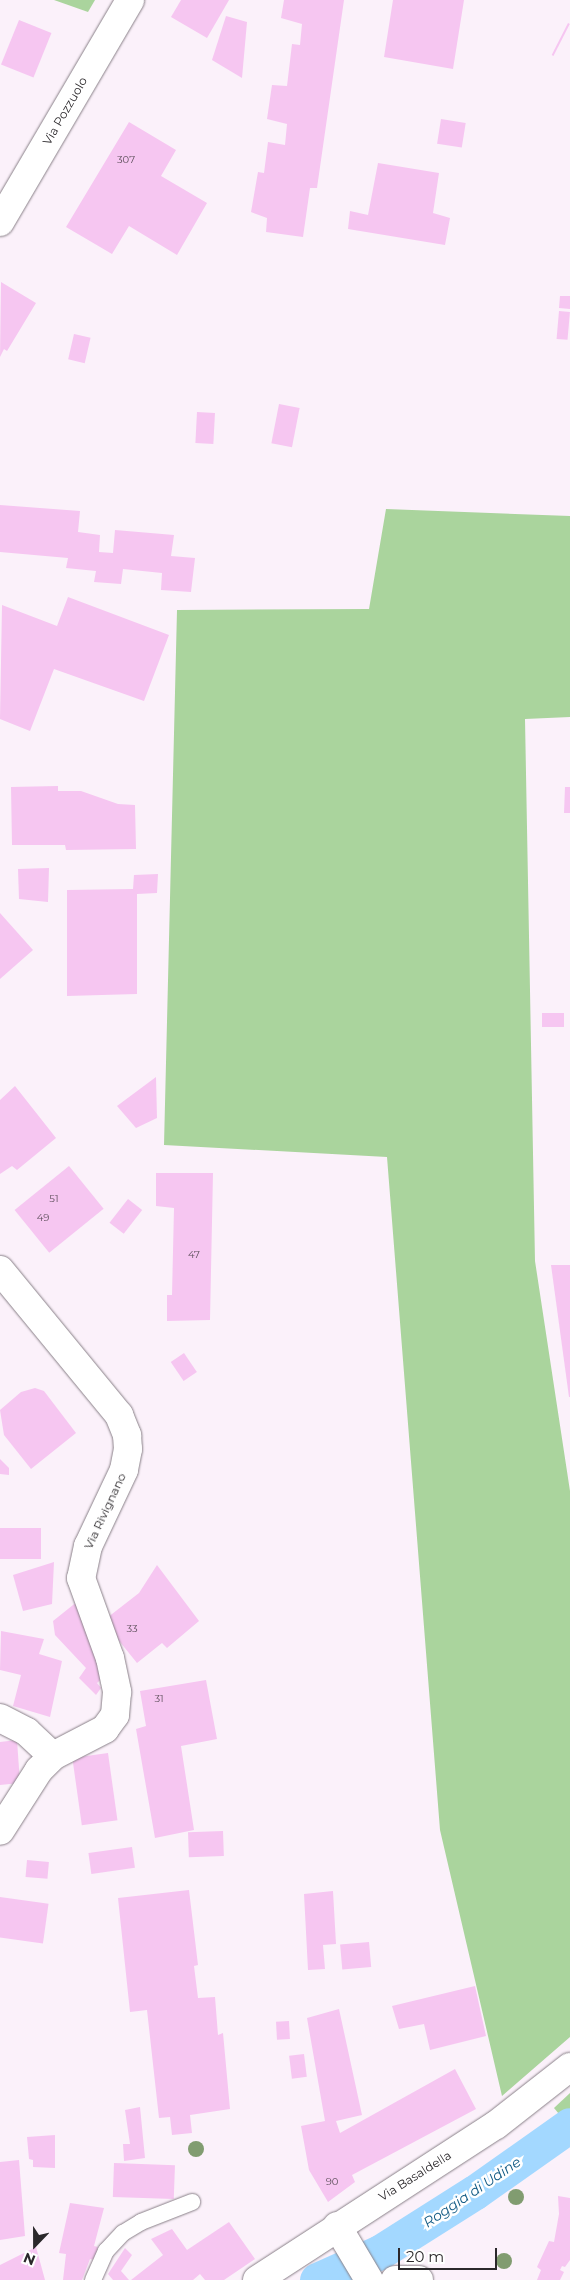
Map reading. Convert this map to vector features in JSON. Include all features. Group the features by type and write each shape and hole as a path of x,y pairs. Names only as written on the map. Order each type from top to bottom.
{"street":[{"name":"Via Pozzuolo","path":"0,222 130,0"},
{"name":"Via Rivignano","path":"0,1270 119,1414 127,1435 124,1470 88,1546 81,1578 110,1658 117,1692 115,1715 105,1729 54,1756 39,1770 0,1831"},
{"path":"0,1718 26,1732 54,1756"},
{"name":"Via Basaldella","path":"257,2280 344,2237 496,2125 570,2067"},
{"path":"344,2237 369,2280"},
{"path":"395,2280 419,2280"}],"lane":[{"path":"93,2280 106,2250 123,2233 141,2222 192,2202"}],"green space":[{"path":"54,0 95,0 88,12"},
{"path":"386,509 570,516 570,717 525,719 535,1261 570,1491 570,2037 502,2096 440,1830 387,1157 164,1145 177,610 369,609"},
{"path":"570,2093 570,2113 564,2120 554,2108"}],"building":[{"path":"181,0 229,0 207,38 171,17"},
{"path":"284,0 344,0 317,188 310,188 303,237 266,232 267,218 251,212 258,172 264,173 268,142 285,145 287,124 267,119 272,85 287,86 292,44 300,45 302,24 281,18"},
{"path":"393,0 464,0 453,69 384,57"},
{"path":"226,16 247,22 242,78 212,60"},
{"path":"19,20 51,33 33,78 1,65"},
{"path":"568,23 570,24 553,56 552,55"},
{"path":"441,119 466,123 462,148 437,144"},
{"path":"129,122 176,150 161,176 207,203 177,255 129,226 112,254 66,227"},
{"path":"378,163 439,173 433,213 450,218 445,245 348,229 350,211 368,215"},
{"path":"1,282 36,303 7,351 4,349 0,357"},
{"path":"560,296 570,296 570,309 559,308"},
{"path":"559,311 570,312 568,340 557,339"},
{"path":"74,334 91,338 85,363 68,359"},
{"path":"279,404 300,408 292,447 271,443"},
{"path":"197,412 215,413 213,444 195,443"},
{"path":"0,505 80,511 78,532 100,535 99,552 113,553 115,530 174,535 171,556 195,558 191,592 161,590 162,573 123,569 121,584 94,582 96,571 66,568 68,558 0,552"},
{"path":"68,597 169,635 144,701 54,669 30,731 0,719 2,605 57,626"},
{"path":"58,786 58,791 81,791 118,804 135,805 136,849 66,850 65,845 12,845 11,787"},
{"path":"565,787 570,787 570,813 564,813"},
{"path":"49,868 48,902 19,899 18,869"},
{"path":"158,874 157,893 137,894 137,994 67,996 67,890 133,889 134,875"},
{"path":"0,913 33,950 0,979"},
{"path":"542,1013 564,1013 564,1027 542,1027"},
{"path":"156,1077 157,1118 136,1128 117,1106"},
{"path":"15,1086 56,1138 17,1170 12,1166 0,1174 0,1100"},
{"path":"69,1166 104,1209 49,1253 15,1210"},
{"path":"156,1173 213,1173 210,1320 167,1321 167,1295 172,1295 174,1208 156,1206"},
{"path":"128,1199 142,1210 124,1234 110,1223"},
{"path":"551,1265 570,1265 570,1397 569,1397"},
{"path":"184,1353 197,1372 184,1381 171,1362"},
{"path":"35,1388 44,1391 76,1433 31,1469 4,1435 0,1410 21,1392"},
{"path":"0,1459 9,1468 9,1475 0,1474"},
{"path":"0,1528 41,1528 41,1559 0,1559"},
{"path":"54,1562 52,1604 23,1611 13,1575"},
{"path":"157,1565 199,1621 167,1648 162,1643 137,1663 103,1621 139,1593"},
{"path":"78,1601 105,1676 97,1683 101,1688 96,1695 79,1678 86,1668 55,1635 53,1621"},
{"path":"1,1631 44,1639 39,1654 62,1661 50,1717 13,1706 21,1675 0,1670"},
{"path":"206,1680 217,1739 181,1746 194,1830 155,1838 136,1729 146,1726 140,1691"},
{"path":"17,1740 20,1783 0,1785 0,1742"},
{"path":"108,1753 117,1820 82,1825 72,1758"},
{"path":"223,1831 224,1856 189,1857 188,1832"},
{"path":"132,1847 135,1868 91,1874 88,1853"},
{"path":"27,1860 49,1862 47,1879 26,1877"},
{"path":"189,1890 198,1965 194,1966 198,1998 215,1997 218,2035 223,2033 230,2109 190,2115 192,2133 172,2135 170,2117 159,2118 147,2010 130,2012 118,1898"},
{"path":"333,1891 336,1944 323,1945 325,1969 308,1970 304,1894"},
{"path":"0,1897 49,1904 43,1943 0,1937"},
{"path":"369,1942 371,1967 342,1969 340,1945"},
{"path":"475,1986 486,2036 430,2050 424,2024 399,2029 392,2006"},
{"path":"339,2009 362,2115 336,2121 340,2133 455,2069 476,2109 352,2175 355,2182 328,2202 309,2170 301,2126 325,2121 307,2018"},
{"path":"289,2021 290,2039 277,2040 276,2022"},
{"path":"304,2054 307,2077 292,2079 289,2056"},
{"path":"140,2107 145,2158 124,2161 123,2144 130,2144 125,2110"},
{"path":"55,2135 55,2168 33,2167 33,2160 29,2159 27,2137"},
{"path":"19,2160 25,2236 0,2240 0,2162"},
{"path":"114,2163 175,2165 174,2199 113,2197"},
{"path":"558,2196 570,2198 570,2260 560,2270 564,2272 560,2280 537,2280 541,2270 537,2267 549,2241 554,2242 559,2214"},
{"path":"70,2203 104,2208 94,2246 98,2247 95,2260 90,2259 82,2280 63,2280 66,2254 59,2253"},
{"path":"229,2222 255,2259 224,2280 205,2280 200,2274 193,2280 131,2280 163,2255 151,2239 172,2229 187,2250"},
{"path":"36,2247 45,2280 0,2280 0,2265"},
{"path":"125,2248 132,2255 121,2271 129,2280 113,2280 108,2274"}],"waterway":[{"name":"Roggia di Udine","path":"317,2280 380,2252 475,2192 570,2125"}]}
